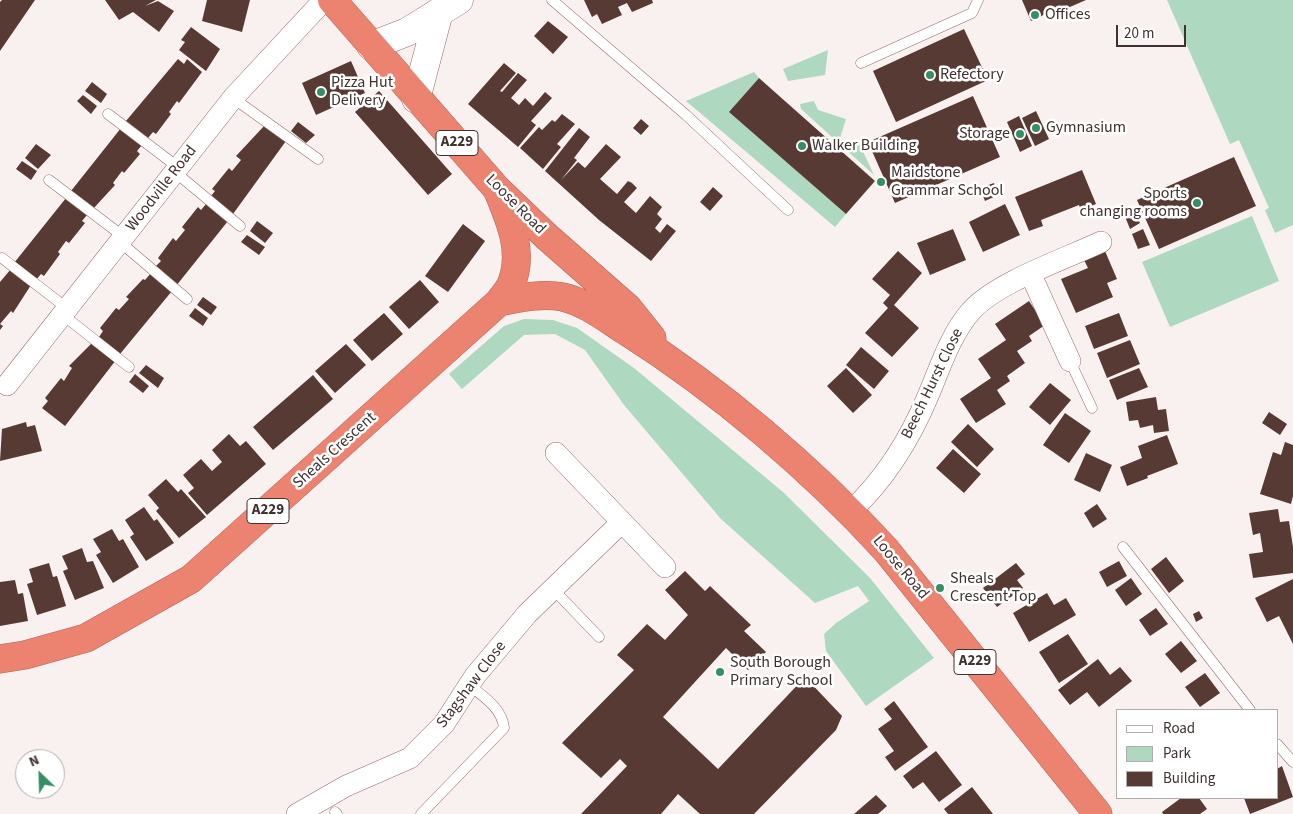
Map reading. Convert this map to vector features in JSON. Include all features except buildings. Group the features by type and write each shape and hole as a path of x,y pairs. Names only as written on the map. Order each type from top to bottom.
{"highway":[{"name":"Loose Road","path":"332,0 497,189 546,236 628,308 667,357"},
{"name":"Sheals Crescent","path":"0,659 25,656 86,638 191,579 499,302 512,282 516,252 512,225 497,189"},
{"name":"Loose Road","path":"499,302 532,295 564,297 594,311 667,357 737,413 851,512 916,586 1098,814"}],"street":[{"name":"Woodville Road","path":"7,385 234,98 324,0"},
{"path":"371,46 407,32 449,6"},
{"path":"416,98 449,6"},
{"name":"Beech Hurst Close","path":"851,512 873,490 911,434 952,340 971,311 994,293 1102,242"},
{"path":"1031,275 1070,361"},
{"path":"556,453 665,567"},
{"name":"Stagshaw Close","path":"297,814 346,786 410,758 444,724 470,685 526,614 622,522"}],"lane":[{"path":"552,0 686,114 788,210"},
{"path":"861,63 972,14 978,0"},
{"path":"234,98 318,159"},
{"path":"108,114 177,170 240,226"},
{"path":"49,180 122,240 187,298"},
{"path":"2,258 129,367"},
{"path":"1070,361 1092,408"},
{"path":"1123,547 1249,709"},
{"path":"553,589 599,637"},
{"path":"421,814 504,728 503,717 488,700 470,685"},
{"path":"1278,745 1293,762"}],"green space":[{"path":"1167,0 1293,0 1293,225 1275,233 1265,210 1269,208 1239,140 1230,144"},
{"path":"828,50 825,75 788,81 783,69"},
{"path":"754,72 759,78 730,112 846,214 835,227 686,101"},
{"path":"814,101 818,110 846,119 840,138 860,145 874,175 801,109 800,104"},
{"path":"1252,216 1279,281 1170,327 1142,262"},
{"path":"524,319 553,320 577,328 634,368 783,492 870,578 934,658 866,706 826,651 824,634 836,623 869,601 858,586 815,603 721,519 624,405 585,350 555,334 524,335 462,389 449,374 504,326"}],"place":[{"name":"Offices","path":"1035,15"},
{"name":"Refectory","path":"930,75"},
{"name":"Pizza Hut Delivery","path":"321,92"},
{"name":"Gymnasium","path":"1036,128"},
{"name":"Storage","path":"1020,134"},
{"name":"Walker Building","path":"802,146"},
{"name":"Maidstone Grammar School","path":"881,182"},
{"name":"Sports changing rooms","path":"1197,203"},
{"name":"Sheals Crescent Top","path":"940,588"},
{"name":"South Borough Primary School","path":"720,672"}]}
